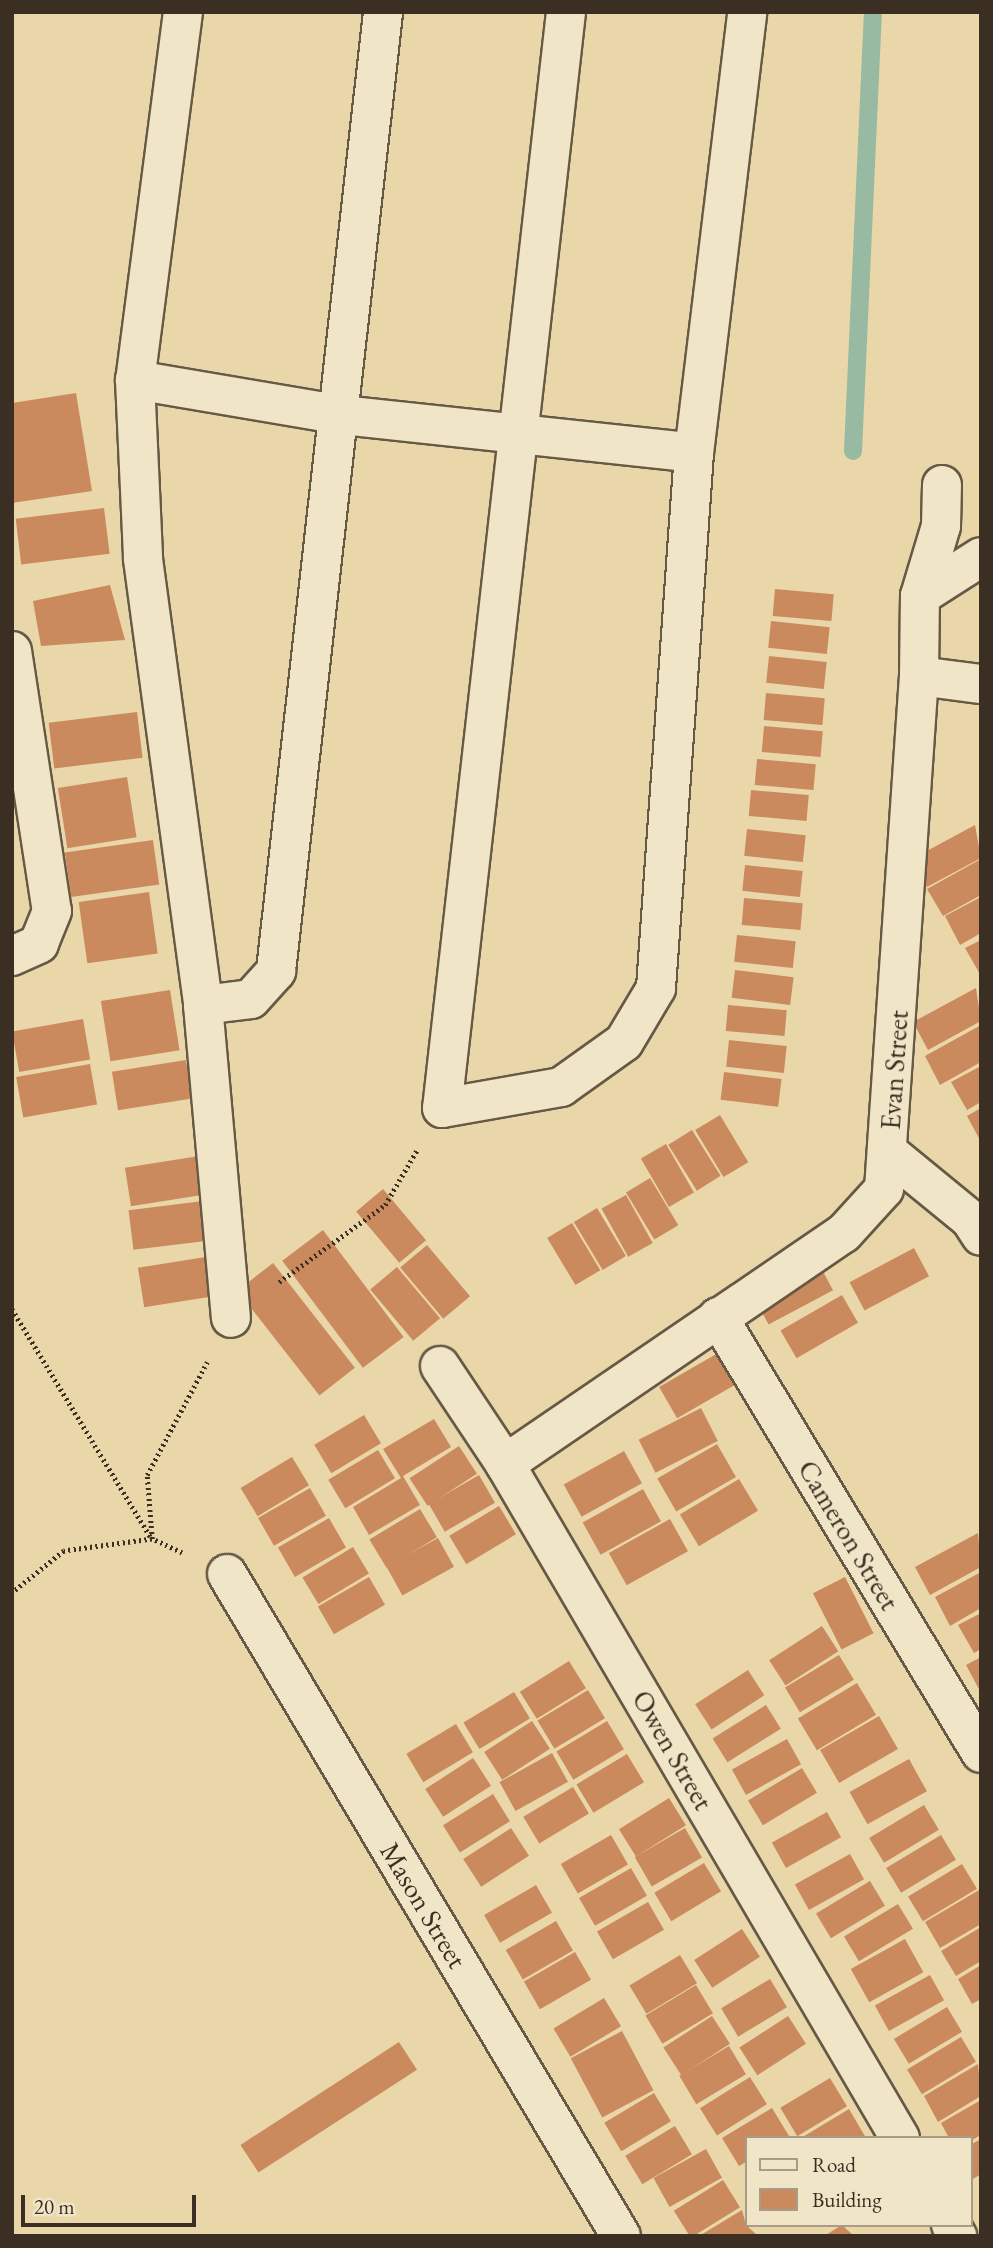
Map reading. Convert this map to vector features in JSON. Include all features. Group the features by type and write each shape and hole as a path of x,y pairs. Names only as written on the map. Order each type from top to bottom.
{"street":[{"path":"183,12 135,380 143,559 204,1005 231,1318"},
{"path":"204,1005 251,999 276,971 305,672 341,415 383,12"},
{"path":"566,12 521,436 442,1108 561,1087 624,1042 656,988 694,453 747,12"},
{"path":"135,380 341,415 694,453"},
{"name":"Evan Street","path":"505,1464 844,1233 884,1189 919,676 920,596 941,526 942,485"},
{"path":"920,596 981,557"},
{"path":"12,651 52,911 26,950"},
{"path":"919,676 981,684"},
{"path":"888,1152 970,1219 981,1236"},
{"name":"Cameron Street","path":"718,1317 981,1753"},
{"name":"Owen Street","path":"440,1366 505,1464 899,2136"},
{"name":"Mason Street","path":"228,1574 621,2236"}],"path":[{"path":"152,1539 147,1475 231,1318 385,1205 442,1108"},
{"path":"12,1309 152,1539"},
{"path":"12,1593 64,1551 152,1539 228,1574"}],"building":[{"path":"76,393 92,491 12,503 12,403"},
{"path":"104,508 110,554 21,565 16,519"},
{"path":"110,585 125,640 41,646 33,601"},
{"path":"775,589 834,594 831,621 773,616"},
{"path":"771,621 830,627 827,654 768,648"},
{"path":"769,656 827,662 824,689 766,683"},
{"path":"766,693 825,698 822,725 764,720"},
{"path":"137,712 143,758 54,769 49,723"},
{"path":"764,726 823,731 821,757 762,752"},
{"path":"757,759 816,764 814,790 755,785"},
{"path":"127,777 137,837 67,848 58,788"},
{"path":"751,790 809,795 807,821 749,816"},
{"path":"975,825 981,858 927,887 912,859"},
{"path":"747,829 806,835 803,862 744,856"},
{"path":"153,840 159,885 71,897 65,852"},
{"path":"981,859 981,895 943,916 927,889"},
{"path":"745,865 803,871 800,897 742,891"},
{"path":"149,892 158,953 87,963 79,902"},
{"path":"981,897 981,933 960,945 945,916"},
{"path":"744,898 803,903 800,930 742,925"},
{"path":"737,935 796,941 793,968 734,962"},
{"path":"981,940 981,976 965,948"},
{"path":"735,970 794,977 790,1005 732,998"},
{"path":"976,988 981,1021 928,1050 913,1022"},
{"path":"170,990 180,1050 110,1061 101,1001"},
{"path":"728,1005 787,1010 785,1036 726,1031"},
{"path":"83,1019 90,1059 19,1072 12,1032"},
{"path":"981,1025 981,1062 940,1085 925,1056"},
{"path":"729,1040 787,1046 784,1073 726,1067"},
{"path":"186,1060 192,1099 118,1110 112,1072"},
{"path":"90,1064 97,1104 23,1117 16,1077"},
{"path":"981,1066 981,1102 967,1110 951,1082"},
{"path":"724,1072 782,1079 778,1107 721,1100"},
{"path":"981,1108 981,1142 967,1116"},
{"path":"720,1115 748,1162 723,1177 695,1130"},
{"path":"692,1130 721,1176 697,1191 668,1145"},
{"path":"666,1144 694,1192 669,1207 641,1158"},
{"path":"199,1156 205,1195 131,1206 125,1168"},
{"path":"650,1178 678,1225 654,1240 626,1192"},
{"path":"383,1189 426,1240 399,1263 356,1211"},
{"path":"626,1195 653,1243 628,1257 602,1209"},
{"path":"203,1201 208,1241 133,1250 129,1210"},
{"path":"597,1208 626,1256 603,1270 574,1222"},
{"path":"572,1223 600,1270 575,1285 547,1238"},
{"path":"323,1230 404,1337 363,1368 282,1261"},
{"path":"427,1245 470,1296 443,1319 400,1267"},
{"path":"914,1248 929,1276 865,1311 850,1282"},
{"path":"212,1256 218,1296 144,1307 138,1268"},
{"path":"818,1262 833,1290 769,1325 754,1296"},
{"path":"273,1263 355,1368 319,1396 238,1291"},
{"path":"397,1267 440,1318 413,1341 370,1289"},
{"path":"842,1295 858,1323 797,1358 781,1330"},
{"path":"718,1353 736,1384 677,1418 659,1387"},
{"path":"701,1408 718,1441 655,1473 639,1440"},
{"path":"364,1415 381,1443 331,1473 314,1445"},
{"path":"434,1419 451,1447 403,1476 420,1505 369,1535 353,1507 401,1478 383,1449"},
{"path":"717,1444 736,1477 676,1511 657,1478"},
{"path":"459,1446 477,1474 427,1506 410,1478"},
{"path":"378,1450 395,1478 345,1508 328,1480"},
{"path":"624,1451 642,1483 582,1517 564,1484"},
{"path":"292,1457 309,1485 258,1516 241,1488"},
{"path":"479,1475 495,1503 445,1532 429,1504"},
{"path":"739,1479 758,1511 699,1546 680,1515"},
{"path":"310,1488 326,1516 274,1546 258,1518"},
{"path":"643,1489 661,1521 601,1555 583,1522"},
{"path":"499,1506 516,1534 466,1564 449,1536"},
{"path":"420,1509 437,1537 386,1568 369,1539"},
{"path":"329,1518 346,1547 295,1577 278,1548"},
{"path":"670,1519 688,1551 627,1585 609,1553"},
{"path":"978,1533 981,1567 930,1595 915,1567"},
{"path":"438,1538 454,1567 402,1595 386,1567"},
{"path":"353,1547 369,1574 318,1604 302,1577"},
{"path":"981,1572 981,1608 950,1626 935,1597"},
{"path":"369,1577 385,1605 334,1634 318,1606"},
{"path":"845,1577 874,1633 842,1649 813,1593"},
{"path":"981,1613 981,1649 974,1653 958,1625"},
{"path":"822,1626 838,1651 786,1685 769,1660"},
{"path":"839,1655 854,1680 800,1712 785,1687"},
{"path":"981,1657 981,1693 966,1665"},
{"path":"569,1661 586,1688 537,1719 520,1692"},
{"path":"748,1670 764,1695 712,1729 695,1704"},
{"path":"857,1683 876,1715 817,1750 798,1719"},
{"path":"588,1690 605,1718 554,1749 537,1720"},
{"path":"514,1692 530,1719 479,1749 463,1722"},
{"path":"766,1705 781,1729 727,1762 713,1738"},
{"path":"879,1716 898,1749 839,1783 820,1750"},
{"path":"532,1721 550,1749 502,1780 484,1752"},
{"path":"607,1721 624,1749 573,1780 556,1751"},
{"path":"456,1724 473,1752 423,1782 406,1754"},
{"path":"787,1739 801,1764 746,1795 732,1770"},
{"path":"552,1753 568,1782 516,1811 500,1782"},
{"path":"627,1754 644,1782 593,1813 576,1784"},
{"path":"473,1758 491,1786 443,1817 425,1789"},
{"path":"909,1759 927,1791 867,1824 850,1792"},
{"path":"802,1768 817,1793 763,1825 748,1800"},
{"path":"573,1787 589,1814 539,1843 523,1817"},
{"path":"493,1794 510,1821 460,1852 443,1825"},
{"path":"669,1798 686,1825 636,1856 619,1829"},
{"path":"924,1805 939,1830 884,1863 869,1838"},
{"path":"827,1812 841,1837 786,1868 772,1843"},
{"path":"511,1828 529,1856 481,1887 463,1859"},
{"path":"685,1828 702,1857 652,1886 635,1857"},
{"path":"611,1835 628,1864 578,1893 561,1864"},
{"path":"941,1835 956,1860 901,1893 886,1868"},
{"path":"850,1854 864,1879 809,1910 795,1885"},
{"path":"704,1863 721,1891 671,1921 654,1893"},
{"path":"962,1864 977,1889 923,1921 908,1896"},
{"path":"631,1868 647,1896 595,1926 579,1898"},
{"path":"870,1881 885,1906 831,1938 816,1913"},
{"path":"536,1885 552,1913 500,1943 484,1915"},
{"path":"979,1890 981,1924 940,1948 925,1922"},
{"path":"648,1902 664,1930 613,1959 597,1932"},
{"path":"898,1904 913,1929 859,1961 844,1936"},
{"path":"556,1921 573,1950 523,1979 506,1950"},
{"path":"981,1927 981,1961 956,1976 941,1951"},
{"path":"742,1929 760,1957 712,1988 694,1960"},
{"path":"905,1939 923,1972 869,2002 851,1969"},
{"path":"575,1952 591,1980 540,2009 524,1982"},
{"path":"680,1955 697,1983 646,2014 629,1985"},
{"path":"981,1965 981,1999 972,2004 958,1979"},
{"path":"930,1975 944,2000 889,2031 875,2006"},
{"path":"770,1979 787,2007 738,2037 721,2008"},
{"path":"696,1985 713,2013 662,2044 645,2015"},
{"path":"604,1998 621,2026 570,2057 553,2028"},
{"path":"947,2007 962,2032 909,2064 894,2039"},
{"path":"712,2016 730,2044 681,2075 663,2048"},
{"path":"788,2016 806,2044 757,2075 739,2048"},
{"path":"622,2031 653,2090 602,2117 571,2058"},
{"path":"961,2037 976,2062 922,2094 907,2069"},
{"path":"399,2042 417,2070 258,2173 240,2145"},
{"path":"729,2046 746,2074 696,2104 679,2076"},
{"path":"978,2064 981,2096 938,2122 924,2096"},
{"path":"750,2077 767,2104 717,2135 700,2108"},
{"path":"830,2078 847,2106 797,2136 780,2108"},
{"path":"654,2093 671,2121 621,2151 604,2123"},
{"path":"981,2100 981,2135 972,2140 972,2136 948,2136 941,2123"},
{"path":"772,2108 789,2136 744,2136 744,2163 739,2166 722,2138"},
{"path":"849,2109 865,2136 804,2136"},
{"path":"675,2126 692,2154 642,2184 625,2156"},
{"path":"981,2139 981,2174 973,2179 972,2168 972,2144"},
{"path":"706,2149 722,2178 670,2207 654,2178"},
{"path":"723,2180 740,2207 694,2236 690,2236 674,2211"},
{"path":"742,2210 744,2227 748,2227 758,2236 699,2236"},
{"path":"839,2227 844,2227 854,2236 824,2236"}],"waterway":[{"path":"853,451 873,12"}]}
